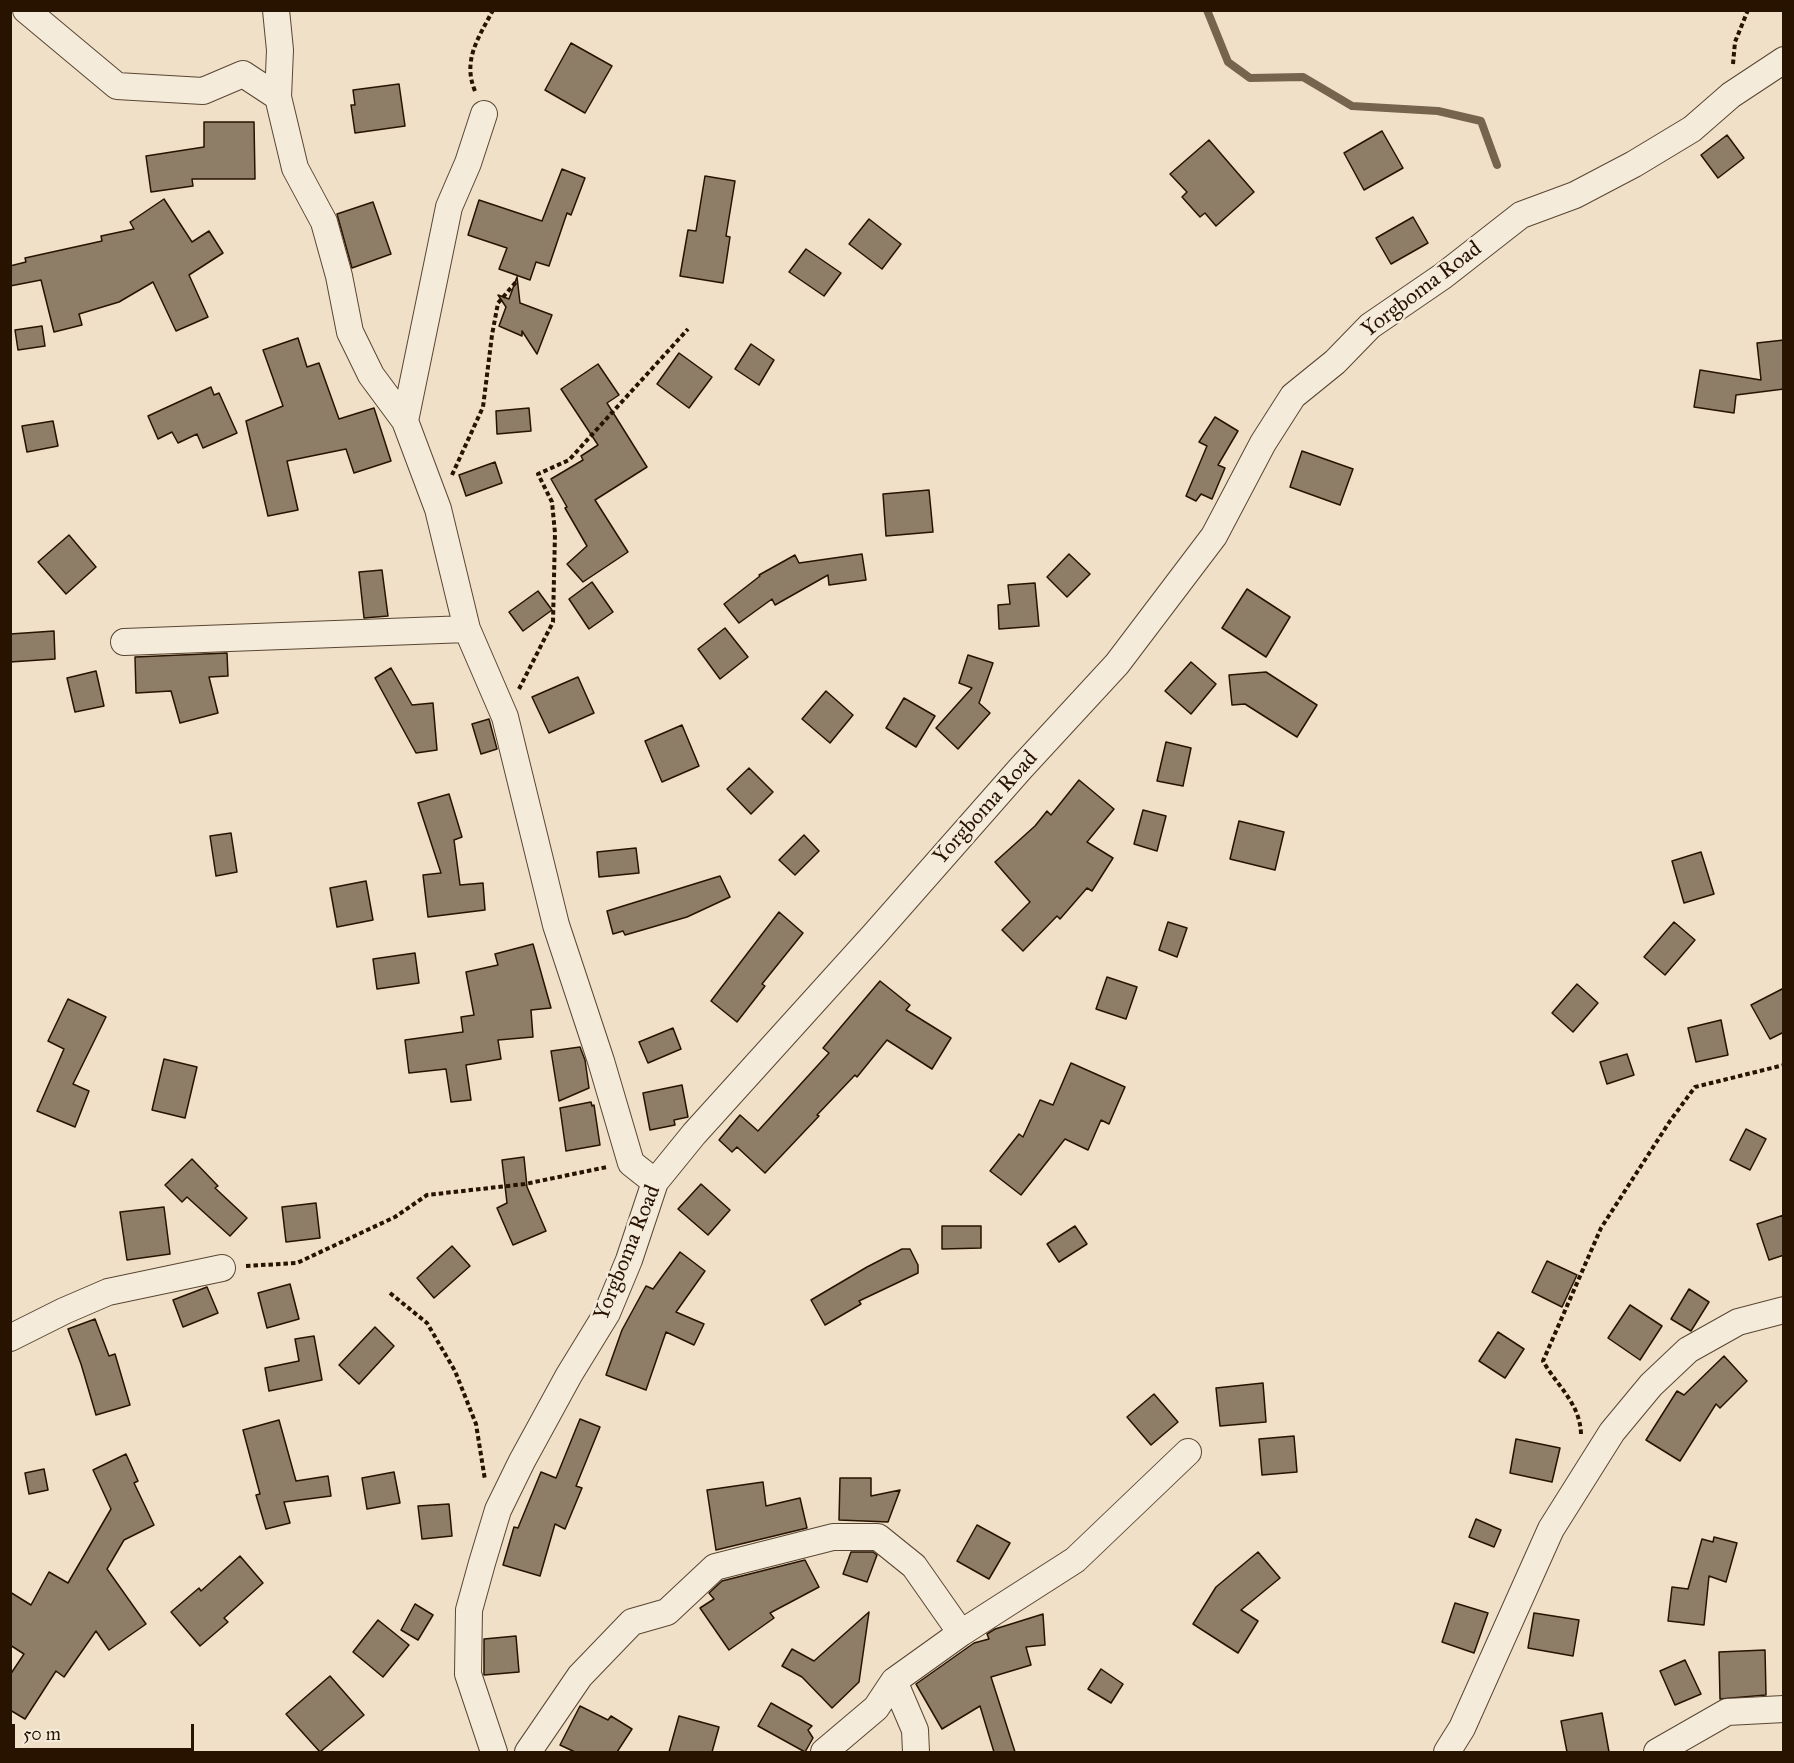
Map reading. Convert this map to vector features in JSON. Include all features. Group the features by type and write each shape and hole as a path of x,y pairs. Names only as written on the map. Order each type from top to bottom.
{"street":[{"path":"10,13 19,10"},
{"path":"26,10 117,86 203,91 243,74 278,97"},
{"path":"276,10 279,50 278,97 295,168 324,222 339,276 350,332 371,375 405,421 438,509 467,629 505,717 556,925 601,1061 631,1163 654,1182"},
{"name":"Yorgboma Road","path":"494,1752 468,1674 468,1610 498,1510 568,1375 606,1313 629,1260 654,1182 694,1134 1013,776 1117,664 1214,536 1263,443 1293,396 1335,362 1370,326 1443,276 1521,215 1575,195 1634,164 1692,129 1731,95 1784,60"},
{"path":"405,421 449,207 468,163 484,114"},
{"path":"124,642 467,629"},
{"path":"10,1338 108,1292 222,1268"},
{"path":"1446,1752 1462,1728 1551,1529 1612,1432 1650,1385 1688,1350 1738,1322 1784,1310"},
{"path":"824,1752 876,1707 894,1681 962,1633 1075,1560 1188,1452"},
{"path":"528,1752 580,1676 632,1622 667,1612 715,1567 834,1537 878,1537 914,1566 962,1633"},
{"path":"894,1681 915,1730 916,1752"},
{"path":"1656,1752 1727,1712 1784,1709"}],"path":[{"path":"484,114 472,84 471,52 493,10"},
{"path":"1731,95 1735,42 1748,10"},
{"path":"438,509 483,407 498,303 516,282"},
{"path":"505,717 553,622 555,533 552,502 538,474 569,460 688,329"},
{"path":"1581,1441 1580,1420 1571,1399 1550,1375 1543,1360 1601,1228 1670,1121 1695,1087 1784,1065"},
{"path":"222,1268 297,1263 395,1217 427,1195 525,1184 631,1163"},
{"path":"390,1293 428,1323 455,1371 476,1424 487,1488 498,1510"}],"building":[{"path":"571,43 612,66 585,113 545,90"},
{"path":"399,84 405,126 355,133 351,105 355,105 353,90"},
{"path":"204,122 254,122 255,179 192,179 193,186 151,192 146,156 204,147"},
{"path":"1382,131 1403,168 1364,190 1344,153"},
{"path":"1727,135 1744,158 1718,178 1701,155"},
{"path":"1209,140 1254,192 1216,226 1205,213 1200,217 1182,197 1187,192 1170,174"},
{"path":"562,169 585,178 571,215 567,213 549,266 536,262 530,280 499,269 507,248 468,235 479,200 542,221"},
{"path":"705,176 735,181 726,236 730,237 723,283 680,276 688,230 696,231"},
{"path":"164,199 192,242 209,231 223,253 189,275 208,317 176,331 153,282 119,302 79,314 82,325 54,332 41,280 10,286 10,266 26,262 25,258 102,241 101,236 134,229 130,222"},
{"path":"373,202 391,254 352,268 337,214"},
{"path":"1413,217 1428,243 1391,264 1376,238"},
{"path":"869,219 901,244 882,269 849,244"},
{"path":"806,249 841,273 824,296 789,272"},
{"path":"517,277 520,303 552,315 537,354 522,331 522,336 499,326 506,307 498,295 509,299"},
{"path":"42,326 45,346 18,350 15,330"},
{"path":"298,338 307,367 319,363 339,419 374,408 391,461 354,473 346,449 287,461 298,510 268,516 246,421 283,406 263,350"},
{"path":"1784,340 1784,389 1736,395 1734,413 1694,407 1700,370 1761,380 1757,343"},
{"path":"751,344 774,360 759,385 735,369"},
{"path":"679,353 712,377 689,408 657,384"},
{"path":"598,364 619,395 607,403 647,467 595,500 628,552 583,582 567,564 587,546 551,479 583,460 581,456 598,445 561,389"},
{"path":"211,387 214,395 219,393 237,433 203,448 197,434 178,443 172,432 158,439 148,416"},
{"path":"529,408 531,431 497,434 496,411"},
{"path":"1215,417 1238,431 1218,465 1225,468 1212,499 1201,494 1196,501 1186,496 1207,446 1199,442"},
{"path":"53,421 58,446 27,452 22,426"},
{"path":"1302,451 1353,469 1340,505 1290,487"},
{"path":"495,462 502,483 466,496 459,475"},
{"path":"929,490 933,532 886,536 883,494"},
{"path":"69,535 96,567 66,594 38,562"},
{"path":"862,554 866,580 829,585 828,575 775,605 772,599 739,623 724,604 759,575 795,555 799,563"},
{"path":"1069,554 1090,574 1067,597 1047,577"},
{"path":"382,570 388,616 364,618 359,572"},
{"path":"592,582 613,612 589,629 569,599"},
{"path":"1035,583 1039,626 999,629 998,605 1010,604 1008,585"},
{"path":"1247,589 1290,617 1266,657 1222,628"},
{"path":"538,591 552,610 523,631 509,612"},
{"path":"725,628 748,657 720,679 698,649"},
{"path":"54,631 55,659 10,662 10,634"},
{"path":"227,653 228,676 209,677 218,713 180,723 171,691 136,693 135,657"},
{"path":"968,655 993,663 979,703 990,713 958,749 936,728 972,688 959,683"},
{"path":"1191,662 1216,684 1191,714 1165,691"},
{"path":"391,668 412,705 433,703 437,750 416,753 375,678"},
{"path":"96,671 104,706 75,712 67,678"},
{"path":"1266,672 1317,705 1297,737 1245,704 1232,705 1229,675"},
{"path":"578,677 594,713 549,733 532,697"},
{"path":"826,691 853,715 830,743 802,719"},
{"path":"904,698 935,716 916,747 886,728"},
{"path":"489,719 497,749 481,754 472,724"},
{"path":"682,725 699,766 662,782 645,741"},
{"path":"1166,742 1191,748 1183,786 1157,781"},
{"path":"749,768 773,792 751,814 727,789"},
{"path":"1079,780 1114,809 1087,842 1113,858 1092,891 1087,888 1060,919 1057,916 1023,951 1002,930 1030,902 995,862 1035,826 1047,811 1051,815"},
{"path":"449,794 462,837 454,840 460,885 483,883 485,910 428,917 423,875 441,873 418,803"},
{"path":"1143,810 1166,816 1157,851 1134,844"},
{"path":"1239,821 1284,832 1275,870 1230,859"},
{"path":"231,833 237,872 216,876 210,836"},
{"path":"804,835 819,851 795,875 779,860"},
{"path":"636,848 639,873 599,877 597,852"},
{"path":"1701,852 1714,894 1684,903 1672,861"},
{"path":"720,876 730,897 687,917 625,935 623,931 613,934 607,911"},
{"path":"366,881 373,920 337,927 330,888"},
{"path":"779,912 803,933 762,984 765,986 737,1022 711,1001"},
{"path":"1168,922 1187,928 1177,957 1159,950"},
{"path":"1674,922 1695,940 1665,975 1644,957"},
{"path":"533,944 551,1008 531,1010 533,1037 498,1040 501,1059 466,1065 471,1100 451,1102 446,1069 409,1073 405,1040 463,1032 461,1017 474,1015 466,972 498,965 495,954"},
{"path":"415,953 419,983 377,989 373,959"},
{"path":"1107,977 1137,987 1126,1019 1096,1009"},
{"path":"880,981 910,1005 906,1010 951,1038 932,1069 887,1040 857,1077 855,1075 765,1173 737,1147 732,1152 719,1140 740,1115 758,1131 829,1053 823,1048"},
{"path":"1577,984 1598,1003 1573,1032 1552,1013"},
{"path":"1784,988 1784,1032 1770,1039 1751,1005"},
{"path":"68,999 106,1017 73,1084 89,1091 75,1127 37,1111 64,1049 48,1041"},
{"path":"1721,1020 1728,1055 1696,1062 1688,1028"},
{"path":"673,1028 681,1049 648,1063 639,1042"},
{"path":"580,1047 585,1060 589,1088 559,1101 551,1051"},
{"path":"1627,1054 1634,1075 1607,1084 1600,1062"},
{"path":"164,1059 197,1067 185,1118 152,1110"},
{"path":"1071,1063 1125,1087 1109,1124 1101,1120 1088,1150 1065,1139 1021,1195 990,1171 1019,1134 1023,1137 1040,1100 1053,1105"},
{"path":"682,1085 688,1117 674,1120 675,1125 650,1130 643,1093"},
{"path":"591,1102 592,1106 594,1105 600,1145 566,1151 560,1108"},
{"path":"1746,1129 1766,1139 1750,1170 1730,1160"},
{"path":"524,1157 527,1187 546,1231 513,1245 497,1208 507,1203 502,1160"},
{"path":"192,1159 218,1186 215,1188 247,1218 230,1236 187,1197 182,1202 165,1185"},
{"path":"701,1184 730,1210 708,1235 678,1209"},
{"path":"316,1203 320,1238 286,1242 282,1207"},
{"path":"164,1207 170,1254 127,1260 120,1212"},
{"path":"1784,1215 1784,1255 1769,1260 1757,1224"},
{"path":"942,1226 981,1226 981,1248 942,1249"},
{"path":"1075,1226 1087,1244 1059,1262 1047,1244"},
{"path":"452,1246 470,1266 434,1298 417,1278"},
{"path":"902,1249 910,1249 918,1265 918,1273 859,1301 861,1304 825,1325 811,1300"},
{"path":"680,1252 705,1271 676,1312 704,1324 694,1345 666,1332 646,1390 606,1375 622,1330 646,1286 653,1289"},
{"path":"1547,1261 1577,1275 1562,1307 1532,1292"},
{"path":"290,1284 299,1319 267,1328 258,1293"},
{"path":"207,1287 218,1313 183,1327 173,1300"},
{"path":"1689,1289 1709,1302 1691,1331 1671,1319"},
{"path":"1630,1305 1662,1326 1640,1360 1608,1338"},
{"path":"95,1319 109,1356 115,1354 130,1405 96,1415 68,1329"},
{"path":"375,1327 394,1346 359,1384 339,1365"},
{"path":"1498,1332 1524,1349 1505,1378 1479,1361"},
{"path":"314,1336 322,1380 269,1391 265,1368 299,1361 295,1339"},
{"path":"1724,1356 1747,1381 1720,1408 1716,1404 1680,1461 1646,1440 1677,1391 1684,1395"},
{"path":"1263,1383 1266,1422 1220,1426 1216,1388"},
{"path":"1154,1394 1178,1422 1151,1445 1127,1417"},
{"path":"580,1419 600,1427 576,1486 582,1488 565,1529 555,1524 540,1576 503,1565 514,1527 518,1528 541,1472 556,1478"},
{"path":"279,1420 296,1481 328,1476 331,1496 284,1502 290,1523 266,1529 256,1495 260,1494 243,1430"},
{"path":"1294,1436 1297,1472 1262,1475 1259,1439"},
{"path":"1516,1439 1560,1448 1552,1482 1510,1473"},
{"path":"126,1454 138,1481 134,1483 154,1525 124,1540 107,1569 146,1624 109,1650 96,1631 64,1677 56,1671 25,1719 10,1710 10,1675 24,1654 10,1645 10,1592 31,1605 49,1572 68,1583 111,1509 93,1470"},
{"path":"44,1469 48,1490 29,1494 25,1473"},
{"path":"394,1472 400,1503 367,1509 362,1478"},
{"path":"840,1478 871,1478 871,1496 900,1490 888,1522 839,1520"},
{"path":"763,1482 766,1506 800,1498 807,1528 716,1550 707,1490"},
{"path":"449,1504 452,1536 422,1539 418,1506"},
{"path":"1476,1519 1501,1530 1494,1547 1469,1537"},
{"path":"977,1525 1010,1543 989,1579 957,1561"},
{"path":"1714,1537 1737,1543 1726,1582 1709,1576 1704,1625 1668,1621 1672,1587 1688,1589 1702,1539 1713,1542"},
{"path":"851,1552 873,1552 877,1555 867,1582 843,1574"},
{"path":"1258,1552 1280,1578 1241,1610 1258,1621 1238,1653 1193,1624 1216,1587"},
{"path":"240,1556 263,1583 224,1618 228,1622 200,1646 171,1612 199,1588 201,1591"},
{"path":"805,1560 819,1587 770,1613 774,1618 729,1650 700,1608 714,1599 709,1593 722,1581"},
{"path":"1455,1603 1488,1613 1474,1653 1442,1642"},
{"path":"415,1604 433,1615 418,1640 401,1630"},
{"path":"869,1612 859,1682 832,1708 802,1677 782,1666 792,1649 814,1661"},
{"path":"1534,1613 1579,1620 1573,1656 1528,1648"},
{"path":"1043,1614 1045,1645 1026,1647 1031,1665 991,1677 1015,1752 994,1752 980,1706 942,1729 916,1684 974,1643 989,1639 987,1634 995,1629"},
{"path":"378,1620 409,1645 383,1677 353,1652"},
{"path":"516,1636 519,1672 484,1675 484,1639"},
{"path":"1765,1650 1766,1695 1720,1699 1719,1652"},
{"path":"1685,1660 1701,1694 1675,1705 1660,1671"},
{"path":"1101,1669 1123,1684 1111,1703 1088,1689"},
{"path":"330,1676 364,1715 320,1752 286,1714"},
{"path":"771,1703 812,1726 808,1730 813,1738 805,1752 758,1726"},
{"path":"580,1706 608,1720 611,1716 632,1729 617,1752 575,1752 560,1745"},
{"path":"1602,1713 1609,1752 1567,1752 1561,1721"},
{"path":"679,1716 719,1727 712,1752 669,1752"}],"waterway":[{"path":"1207,10 1228,62 1250,78 1303,77 1352,106 1438,111 1481,121 1497,165"}]}
